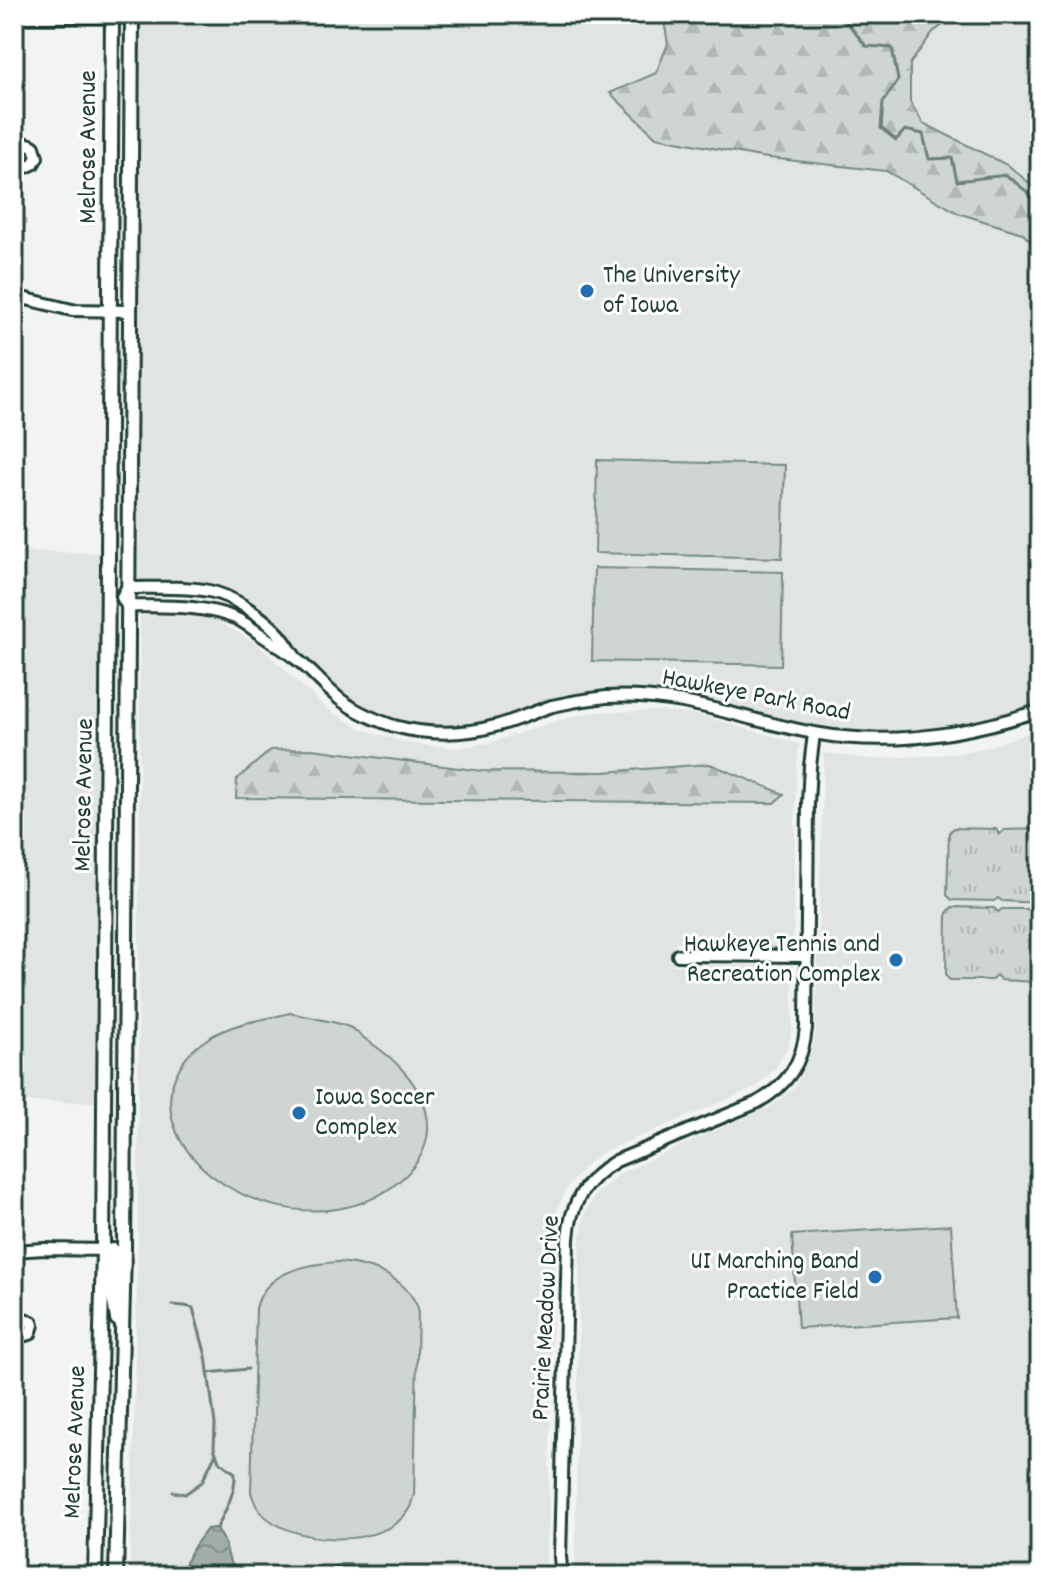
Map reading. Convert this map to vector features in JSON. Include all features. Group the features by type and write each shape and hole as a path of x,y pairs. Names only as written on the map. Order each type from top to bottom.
{"main road":[{"name":"Melrose Avenue","path":"112,16 114,1250 122,1334 116,1576"},
{"name":"Melrose Avenue","path":"95,1576 114,1250 127,606 132,16"}],"street":[{"path":"14,17 132,16"},
{"path":"14,150 26,143 36,151 36,161 30,166 22,167 15,163"},
{"path":"14,296 72,310 130,311"},
{"name":"Hawkeye Park Road","path":"127,588 209,591 231,598 277,632 296,658 337,698 360,712 396,727 417,731 475,731 552,707 623,696 674,699 814,734 862,739 915,738 966,732 1040,710"},
{"name":"Hawkeye Park Road","path":"127,606 200,608 224,614 248,625 296,658"},
{"name":"Prairie Meadow Drive","path":"562,1576 560,1557 570,1217 589,1181 602,1169 756,1103 776,1090 794,1071 805,1041 809,793 814,734"},
{"path":"678,955 807,956"},
{"path":"14,1251 114,1250"},
{"path":"14,1315 33,1325 30,1334 14,1331"},
{"name":"Prairie Meadow Drive","path":"555,1576 560,1557"}],"shaded area":[{"name":"The University of Iowa","path":"137,14 1040,14 1040,704 996,719 954,728 879,734 810,727 680,694 617,691 550,703 483,723 449,727 417,724 383,715 346,696 313,668 265,619 231,595 138,580 134,574"},
{"path":"14,551 104,553 98,1102 14,1102"},
{"path":"190,613 221,623 256,643 328,710 364,730 411,744 457,748 489,743 591,712 660,711 699,715 799,744 793,948 675,942 673,965 793,965 789,1044 775,1069 755,1088 603,1152 585,1166 567,1188 558,1207 554,1244 545,1576 129,1576 138,1226 140,616"},
{"path":"1040,729 1040,1576 575,1576 580,1241 585,1212 597,1193 620,1173 773,1105 796,1086 815,1043 824,753 871,759 951,754 989,747"}],"green space":[{"path":"663,14 976,14 950,20 933,32 910,64 910,102 923,123 1009,166 1040,192 1040,251 1022,233 958,213 886,171 760,157 656,137 610,93 656,73 668,44"},
{"path":"597,460 785,465 782,558 595,553"},
{"path":"594,568 783,572 781,665 592,661"},
{"path":"312,749 482,771 603,772 710,764 784,794 774,803 236,798 237,779 271,750"},
{"path":"954,828 996,829 999,835 1004,830 1038,829 1040,903 1002,901 998,898 994,901 952,900 947,895 949,832"},
{"path":"952,907 994,908 998,912 1002,909 1040,909 1040,979 1034,982 1001,980 996,975 992,980 950,980 946,976 947,913"},
{"name":"Iowa Soccer Complex","path":"290,1013 354,1030 405,1073 418,1091 426,1110 428,1129 424,1149 412,1168 392,1187 367,1201 338,1209 309,1210 279,1207 250,1198 223,1184 200,1165 176,1131 171,1111 171,1091 180,1067 190,1054 218,1033 248,1022"},
{"name":"UI Marching Band Practice Field","path":"951,1225 957,1318 798,1328 792,1235"},
{"path":"338,1262 385,1274 405,1288 418,1308 414,1495 398,1521 381,1531 360,1537 337,1538 291,1531 273,1522 259,1510 251,1492 256,1309 260,1297 267,1287 288,1273 313,1265"}],"water":[{"path":"217,1528 230,1562 242,1576 184,1576 185,1563 195,1545 207,1529"},
{"path":"341,1564 364,1564 366,1570 355,1576 315,1576"}],"waterway":[{"path":"840,14 866,46 892,48 898,80 883,102 881,128 896,140 905,130 923,134 929,159 952,158 957,181 1006,175 1040,202"},
{"path":"172,1305 193,1308 206,1356 215,1424 214,1448 219,1461 235,1473 232,1494 217,1528"},
{"path":"208,1373 248,1369"},
{"path":"173,1492 185,1494 202,1482 215,1455"}],"place":[{"name":"The University of Iowa","path":"587,291"},
{"name":"Hawkeye Tennis and Recreation Complex","path":"896,960"},
{"name":"Iowa Soccer Complex","path":"299,1113"},
{"name":"UI Marching Band Practice Field","path":"875,1277"}]}
